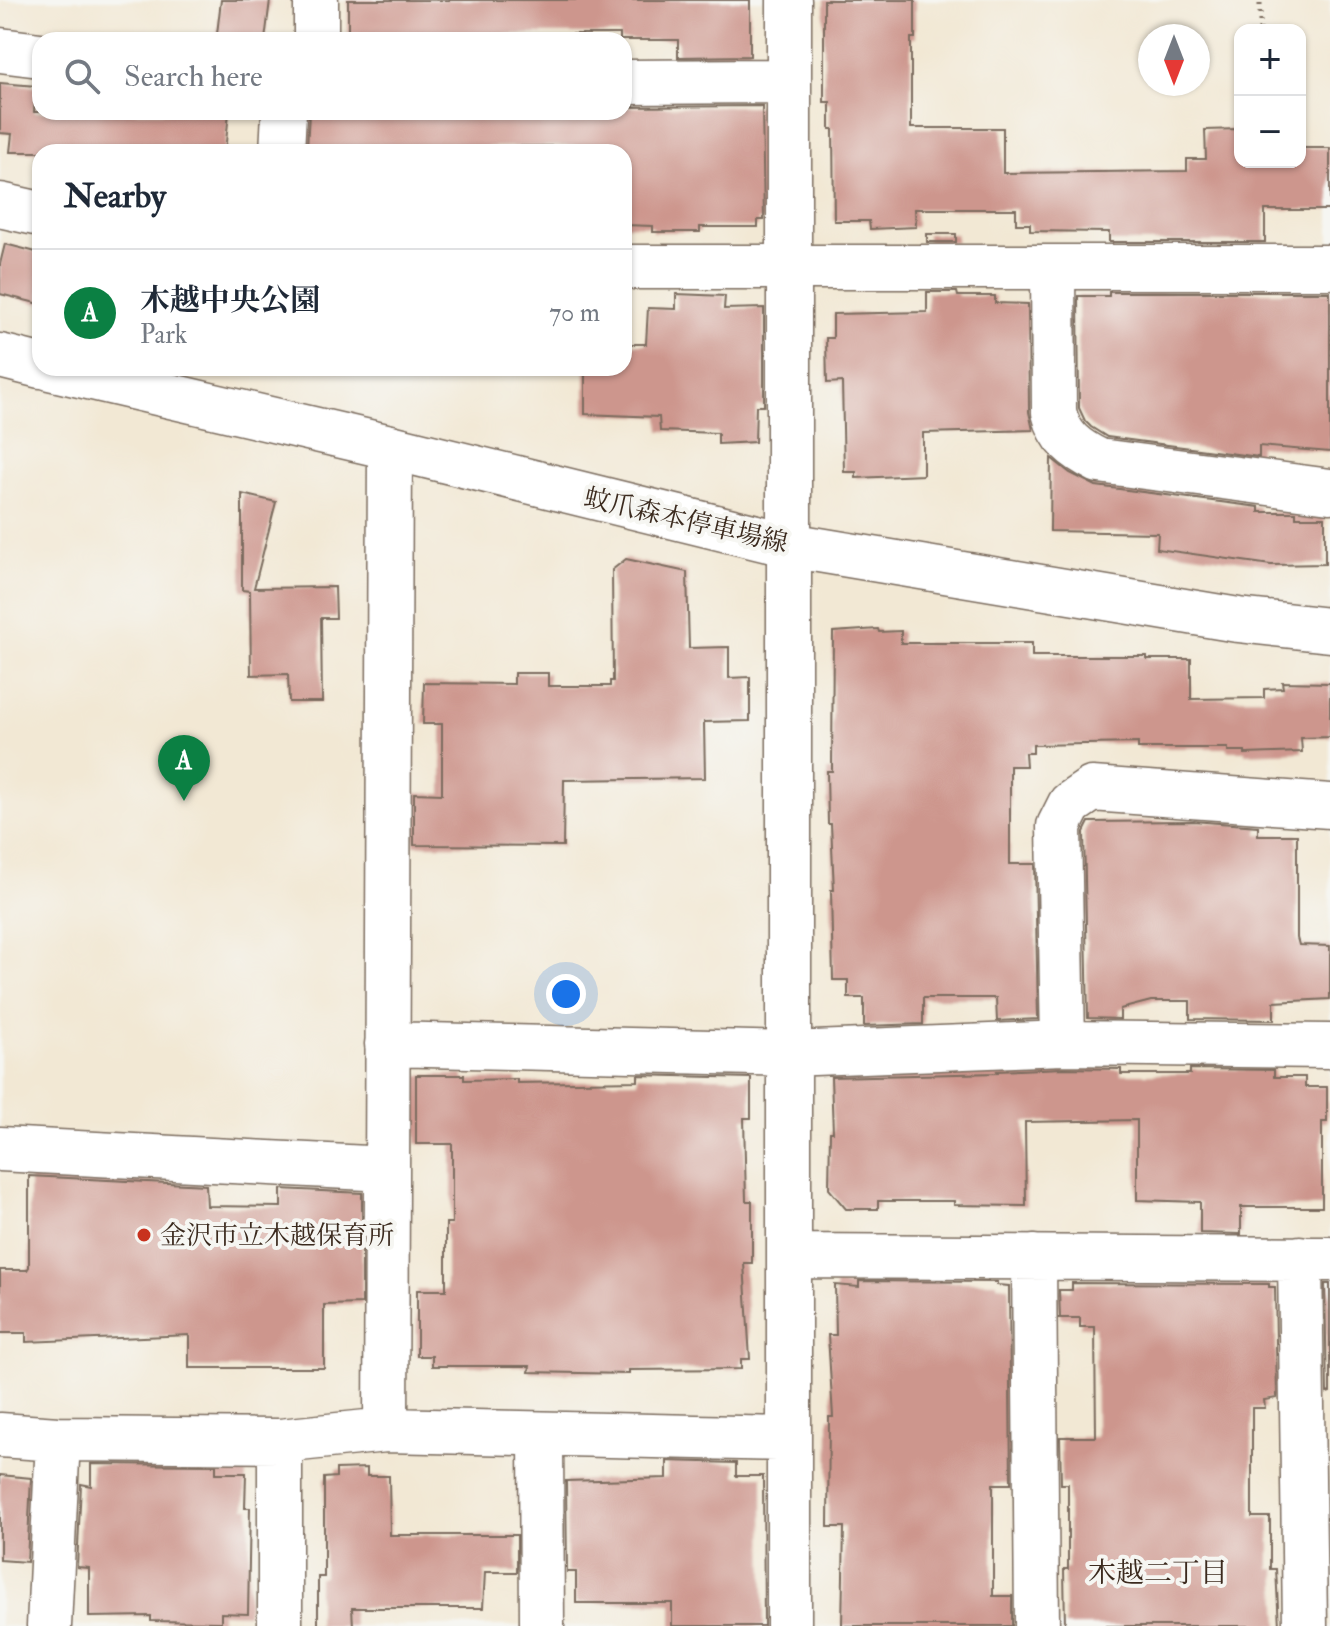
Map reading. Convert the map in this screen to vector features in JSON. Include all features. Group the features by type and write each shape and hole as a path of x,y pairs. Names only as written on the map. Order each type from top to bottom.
{"street":[{"path":"316,0 316,32"},
{"path":"789,0 789,1626"},
{"path":"0,50 32,54"},
{"path":"632,82 789,81"},
{"path":"282,144 284,120"},
{"path":"0,205 32,212"},
{"path":"632,267 1330,267"},
{"path":"1053,267 1054,412 1058,429 1068,442 1099,461 1330,491"},
{"path":"0,356 32,364"},
{"name":"蚊爪森本停車場線","path":"84,376 789,545 1238,620 1330,630"},
{"path":"386,1430 390,447"},
{"path":"1063,1043 1059,826 1070,804 1092,789 1330,806"},
{"path":"387,1044 789,1054 1063,1043 1330,1046"},
{"path":"0,1149 387,1169"},
{"path":"789,1256 1315,1258 1305,1626"},
{"path":"1034,1257 1037,1626"},
{"path":"0,1435 58,1439 280,1441 386,1430 789,1439"},
{"path":"541,1434 542,1626"},
{"path":"49,1626 58,1439"},
{"path":"280,1441 280,1626"}],"path":[{"path":"1260,0 1260,24"}],"building":[{"path":"221,0 270,0 266,32 217,32"},
{"path":"348,0 750,0 750,56 678,57 678,40 632,40 632,32 348,32"},
{"path":"824,0 915,0 915,38 911,38 911,128 1003,128 1003,173 1187,171 1187,159 1206,159 1205,130 1234,129 1234,168 1306,168 1306,148 1330,148 1330,210 1265,210 1265,242 1109,242 1109,232 1030,231 1030,224 1016,224 1016,209 915,209 916,227 870,229 869,221 834,221 833,129 830,129 830,102 824,102"},
{"path":"0,83 32,86 32,120 228,120 226,144 32,144 32,152 10,152 12,134 0,133"},
{"path":"762,106 764,220 758,220 758,227 700,227 700,232 653,232 653,226 632,225 632,144 307,144 309,120 632,120 632,107"},
{"path":"927,234 956,234 956,242 927,242"},
{"path":"5,244 32,251 32,302 0,294 0,264"},
{"path":"927,292 995,296 995,303 1028,304 1029,412 1033,430 923,433 923,475 856,478 856,472 844,472 842,382 827,383 826,338 833,338 833,314 927,312"},
{"path":"1109,292 1330,292 1330,452 1259,446 1259,457 1107,437 1091,427 1079,408 1078,296 1109,296"},
{"path":"676,294 725,296 724,309 764,308 764,406 756,406 755,442 718,444 718,433 660,431 659,417 585,414 585,376 632,376 632,344 646,344 648,308 676,309"},
{"path":"1051,458 1070,473 1096,486 1259,507 1259,512 1296,512 1296,517 1325,517 1325,564 1271,565 1157,549 1158,533 1050,531"},
{"path":"242,494 276,502 254,588 335,587 336,618 321,618 322,702 289,702 288,674 251,675 250,591 242,590"},
{"path":"626,559 687,572 689,648 729,647 729,678 750,677 750,721 704,722 705,778 564,780 563,846 414,845 414,793 442,794 442,724 423,724 424,683 514,684 514,673 548,673 548,686 610,686 610,681 613,681 612,570"},
{"path":"878,629 879,632 901,631 901,643 1032,643 1032,656 1191,659 1191,699 1264,698 1264,689 1283,688 1282,682 1330,683 1330,737 1301,738 1302,752 1245,754 1245,751 1228,751 1228,748 1138,748 1138,743 1033,745 1033,753 1025,753 1026,766 1010,766 1010,864 1035,864 1038,1019 997,1021 996,998 923,998 923,1024 864,1026 864,998 848,998 848,980 833,980 831,890 834,890 827,771 832,771 833,632"},
{"path":"1193,821 1258,826 1258,835 1297,835 1297,938 1299,945 1330,946 1330,999 1274,1002 1274,1020 1190,1019 1190,1001 1151,1001 1120,1009 1120,1019 1088,1018 1084,832 1089,822"},
{"path":"1063,1068 1121,1069 1121,1074 1190,1074 1190,1069 1274,1070 1274,1077 1305,1077 1305,1087 1327,1087 1327,1122 1322,1122 1322,1207 1241,1207 1241,1234 1200,1233 1200,1202 1137,1200 1137,1120 1025,1122 1026,1206 954,1205 954,1201 878,1201 878,1209 846,1209 829,1189 830,1132 833,1132 831,1077 998,1073"},
{"path":"416,1075 464,1075 464,1080 517,1079 517,1083 638,1081 638,1075 751,1078 751,1118 744,1118 746,1201 752,1201 752,1263 744,1263 750,1359 741,1359 741,1369 629,1370 629,1374 529,1372 530,1366 432,1366 432,1356 417,1356 417,1290 446,1290 446,1223 452,1223 452,1144 416,1144"},
{"path":"29,1176 206,1185 207,1206 281,1207 281,1189 362,1193 362,1304 324,1305 324,1368 189,1368 189,1335 26,1342 26,1333 0,1333 0,1270 27,1270 29,1267"},
{"path":"859,1281 997,1282 997,1285 1009,1286 1011,1484 993,1484 993,1596 1012,1596 1012,1626 842,1626 844,1527 828,1527 829,1417 833,1417 828,1335 836,1335 835,1285 859,1287"},
{"path":"1072,1283 1269,1284 1269,1287 1275,1287 1277,1398 1264,1400 1265,1408 1252,1408 1252,1517 1270,1517 1270,1569 1276,1569 1279,1626 1065,1626 1068,1484 1061,1484 1060,1437 1096,1437 1095,1327 1080,1327 1080,1318 1060,1318 1059,1290 1072,1290"},
{"path":"1325,1284 1330,1284 1330,1392 1327,1393"},
{"path":"667,1461 736,1463 736,1476 763,1476 764,1626 672,1626 672,1603 576,1603 576,1572 567,1572 566,1481 667,1478"},
{"path":"91,1464 216,1465 216,1473 246,1473 245,1508 250,1508 248,1614 221,1613 221,1622 151,1621 151,1616 89,1617 89,1568 77,1567 81,1484 91,1486"},
{"path":"367,1468 367,1476 389,1476 390,1535 517,1535 517,1572 485,1572 483,1608 352,1608 353,1626 318,1626 318,1577 324,1577 324,1478 336,1477 336,1469"},
{"path":"0,1475 31,1478 27,1562 0,1560"}],"place":[{"name":"木越中央公園","path":"184,801"},
{"name":"金沢市立木越保育所","path":"144,1235"}],"district":[{"name":"木越二丁目","path":"1158,1572"}]}
